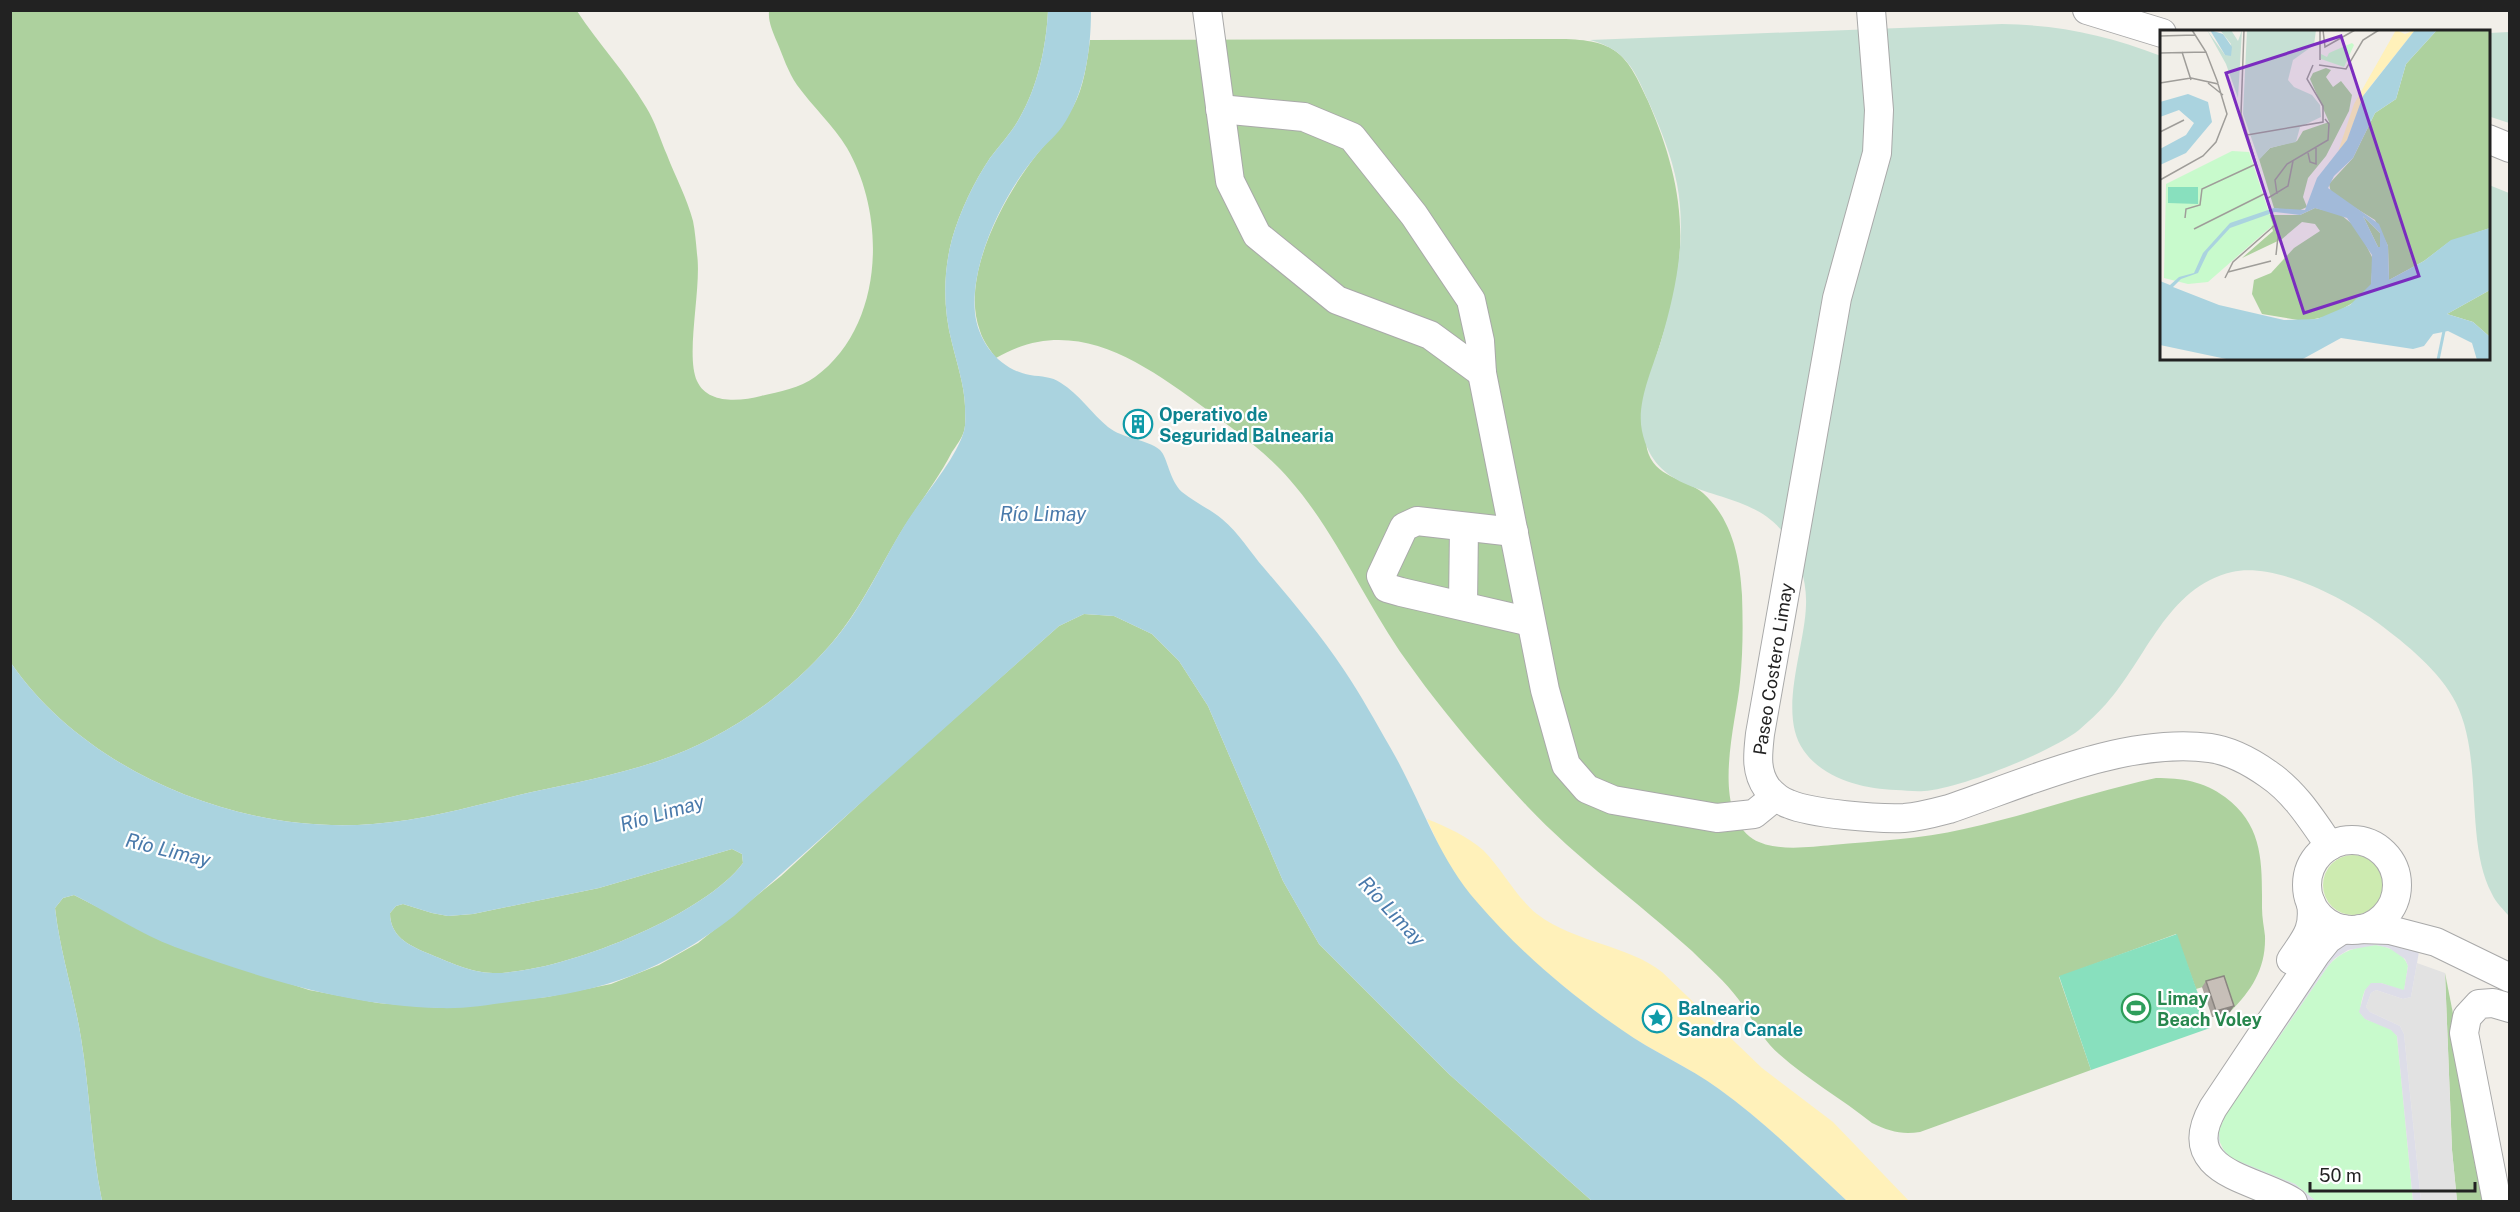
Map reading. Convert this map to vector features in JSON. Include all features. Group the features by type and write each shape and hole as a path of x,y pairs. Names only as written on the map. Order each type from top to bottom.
{"street":[{"path":"1207,10 1230,182 1257,235 1337,300 1430,336 1482,373"},
{"name":"Paseo Costero Limay","path":"1775,796 1759,774 1757,757 1760,734 1837,298 1877,153 1879,110 1871,10"},
{"path":"2087,10 2160,32"},
{"path":"1220,109 1304,117 1352,137 1414,215 1471,300 1480,341 1482,373 1545,690 1566,765 1587,789 1613,800 1717,818 1754,814 1775,796 1788,804 1800,807 1878,818 1906,818 1949,809 2094,760 2147,750 2193,747 2231,753 2269,774 2301,805 2330,846"},
{"path":"2490,140 2510,148"},
{"path":"1514,532 1417,521 1404,527 1381,576 1387,588 1532,622"},
{"path":"1463,605 1464,527"},
{"path":"2247,1202 2221,1191 2198,1171 2186,1146 2187,1118 2194,1104 2308,936 2313,922 2307,888 2314,860 2337,842 2352,840 2367,842 2379,849 2390,860 2396,873 2400,900 2409,916 2436,942"},
{"path":"2293,1202 2235,1177 2221,1168 2207,1151 2203,1138 2204,1130 2213,1108 2316,954 2328,939 2351,929 2374,924 2385,915 2394,902 2397,888"},
{"path":"2311,903 2327,922 2351,929 2390,930 2436,942 2510,978"},
{"path":"2497,1202 2465,1041 2465,1025 2473,1010 2486,1002 2510,1008"}],"green space":[{"path":"11,11 577,11 630,82 655,124 693,221 698,268 693,338 694,369 697,381 702,389 717,398 735,400 753,398 803,384 815,377 838,356 855,330 866,301 872,270 873,238 869,206 860,176 847,148 794,80 772,31 769,11 1048,11 1043,53 1026,106 973,187 959,218 949,252 946,304 949,330 964,398 965,428 963,434 904,527 861,602 831,644 774,698 730,728 683,752 643,766 595,778 433,815 373,824 323,825 271,819 220,807 171,789 124,765 81,736 43,702 11,663"},
{"path":"2002,24 2044,26 2083,32 2122,42 2160,56 2160,360 2490,360 2490,185 2509,193 2509,916 2494,897 2484,873 2478,850 2470,749 2464,725 2449,691 2422,659 2364,613 2308,584 2268,572 2249,570 2232,572 2210,580 2191,593 2174,609 2120,686 2093,717 2066,739 2004,768 1959,784 1921,791 1858,785 1833,775 1812,761 1796,736 1793,719 1795,680 1806,605 1801,568 1794,551 1785,535 1768,518 1748,506 1684,483 1666,472 1651,455 1642,431 1643,397 1661,341 1675,283 1680,244 1680,204 1675,174 1666,144 1640,82 1622,56 1603,44 1590,40"},
{"path":"2510,32 2509,123 2490,117 2490,33"},
{"path":"1090,40 1584,40 1609,47 1627,62 1634,72 1658,125 1672,172 1680,219 1678,268 1674,294 1644,404 1647,449 1651,459 1663,472 1696,488 1713,503 1733,540 1739,567 1743,628 1740,682 1731,742 1729,788 1732,808 1740,826 1753,839 1771,846 1802,847 1882,841 1964,829 2156,778 2183,780 2209,787 2238,808 2247,820 2254,833 2261,861 2265,936 2263,958 2251,987 2230,1012 2220,982 2196,989 2176,934 2059,977 2091,1070 1920,1132 1895,1132 1872,1123 1779,1054 1762,1035 1734,993 1717,975 1566,844 1511,789 1434,698 1391,638 1336,545 1306,500 1281,470 1261,451 1158,375 1107,349 1080,342 1053,340 1025,345 996,358 983,338 975,311 975,290 985,246 1015,185 1073,107 1082,83"},
{"path":"1084,614 1114,616 1152,634 1179,661 1208,706 1283,881 1319,944 1450,1075 1592,1201 102,1201 81,1038 55,908 63,898 74,895 174,946 309,990 378,1003 442,1008 547,997 611,984 659,965 698,943 781,876 1059,626"},
{"path":"732,849 742,854 743,863 723,883 696,903 627,939 554,964 521,971 493,973 468,969 451,963 413,947 401,939 391,921 390,913 396,906 403,904 448,916 473,914 599,888"},
{"path":"2347,855 2359,855 2370,860 2378,868 2383,885 2381,897 2370,910 2359,915 2347,915 2336,910 2328,902 2323,891 2323,879 2328,868 2336,860"},
{"name":"Limay Beach Voley","path":"2177,934 2210,1028 2091,1070 2059,976"},
{"path":"2376,945 2395,951 2408,966 2404,991 2381,983 2365,990 2361,1012 2364,1017 2390,1029 2397,1036 2413,1201 2316,1201 2295,1184 2246,1167 2225,1153 2218,1138 2219,1130 2226,1114 2328,966 2350,950"},
{"path":"2445,973 2490,1201 2457,1201 2452,1150"}],"sand":[{"name":"Balneario Sandra Canale","path":"1427,819 1457,832 1483,850 1529,907 1552,924 1633,956 1662,972 1762,1068 1833,1122 1909,1201 1847,1201 1767,1128 1716,1087 1622,1031 1576,996 1527,955 1482,910 1448,864"}],"shaded area":[{"path":"2371,937 2394,939 2420,946 2411,997 2403,999 2376,990 2371,993 2366,1007 2370,1012 2400,1026 2404,1034 2421,1201 2413,1201 2397,1036 2391,1030 2365,1019 2359,1012 2365,990 2371,983 2381,983 2404,990 2408,966 2405,959 2389,948 2376,945 2348,950 2328,966 2226,1114 2219,1130 2220,1146 2231,1158 2295,1184 2316,1201 2304,1201 2284,1189 2242,1173 2227,1164 2212,1146 2211,1130 2218,1113 2323,958 2339,946"},
{"path":"2417,963 2445,973 2452,1150 2457,1201 2421,1201 2404,1034 2400,1026 2370,1012 2366,1007 2371,993 2376,990 2403,999 2411,997"}],"water":[{"name":"Río Limay","path":"1048,11 1091,11 1090,41 1085,71 1070,114 1056,135 1038,153 1011,190 983,252 975,294 975,313 981,334 992,353 1000,361 1019,372 1057,381 1074,393 1114,431 1155,446 1163,454 1174,482 1182,492 1217,515 1234,530 1306,618 1344,670 1401,766 1451,866 1463,885 1510,938 1545,971 1602,1016 1634,1038 1707,1081 1753,1115 1847,1201 1592,1201 1450,1075 1319,944 1283,881 1208,706 1179,661 1152,634 1114,616 1084,614 1059,626 734,916 682,951 632,975 606,984 549,997 469,1007 440,1008 372,1002 305,988 207,958 149,936 74,895 63,898 55,908 81,1038 102,1201 11,1201 11,663 43,702 81,736 124,765 171,789 220,807 271,819 323,825 373,824 413,819 595,778 683,752 730,728 774,698 831,644 863,600 908,520 947,465 960,442 965,428 965,406 962,382 947,317 946,278 949,252 959,218 973,187 1026,106 1040,66","holes":["732,849 742,854 743,863 723,883 696,903 663,922 590,953 521,971 493,973 468,969 451,963 401,939 391,921 390,913 396,906 403,904 448,916 473,914 599,888"]}],"building":[{"path":"2224,976 2234,1006 2216,1011 2206,981"}],"place":[{"name":"Operativo de Seguridad Balnearia","path":"1138,424"},
{"name":"Limay Beach Voley","path":"2136,1008"},
{"name":"Balneario Sandra Canale","path":"1657,1018"}]}
